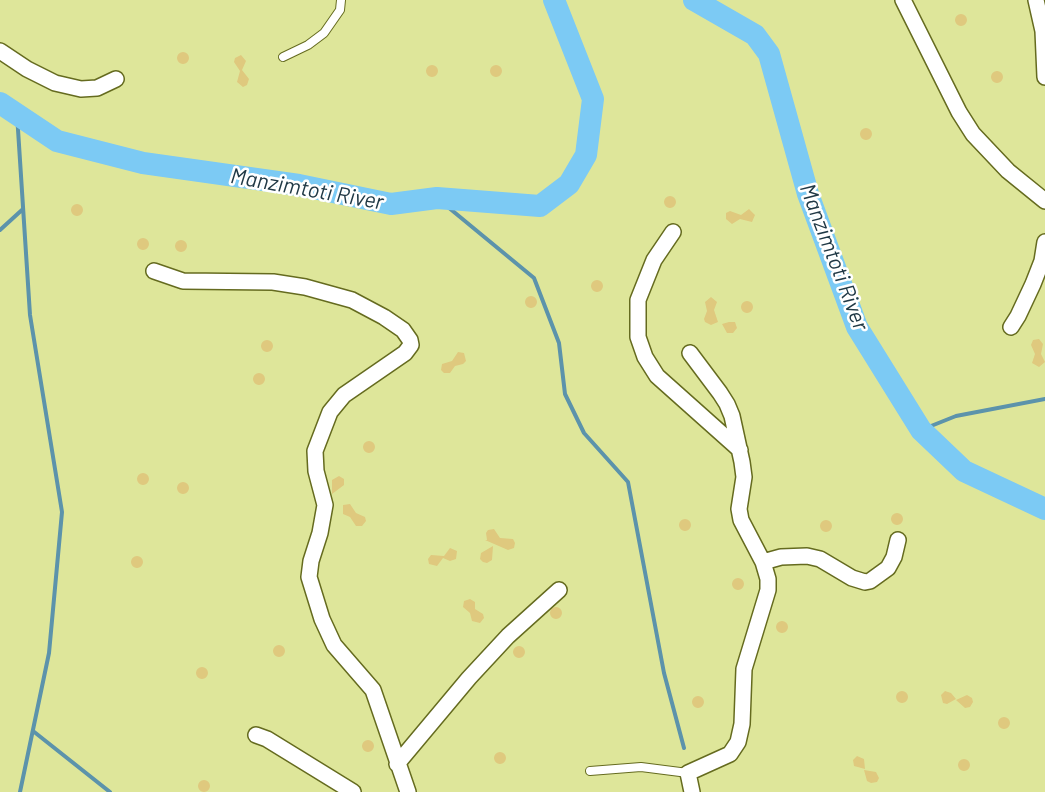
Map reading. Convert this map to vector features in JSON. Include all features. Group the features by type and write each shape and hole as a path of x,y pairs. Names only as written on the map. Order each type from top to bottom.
{"street":[{"path":"903,0 959,112 973,134 1008,171 1045,201"},
{"path":"1036,0 1043,31 1045,77"},
{"path":"0,51 36,74 55,83 81,90 97,88 116,79"},
{"path":"673,232 654,260 638,300 638,336 645,357 657,376 740,450"},
{"path":"1011,327 1034,284 1042,261 1045,242"},
{"path":"154,271 183,281 273,282 305,287 352,300 384,317 403,330 410,339 411,345 405,353 344,395 330,412 315,451 316,471 325,505 309,577 322,619 334,645 373,690 408,792"},
{"path":"690,353 727,404 740,450 744,477 739,509 741,520 763,562 768,579 768,590 744,669 742,724 738,742 730,754 688,773 692,792"},
{"path":"763,562 781,556 807,556 834,566 852,578 865,582 888,568 894,557 898,540"},
{"path":"398,764 492,652 559,590"},
{"path":"256,735 267,739 353,792"}],"lane":[{"path":"283,57 308,45 324,33 340,10 341,0"},
{"path":"590,771 641,767 688,773"}],"building":[{"path":"963,14 967,20 963,26 959,26 955,18"},
{"path":"185,52 189,58 185,64 181,64 177,56"},
{"path":"241,55 246,61 242,70 249,79 247,85 243,87 237,82 240,71 234,62 235,58"},
{"path":"434,65 438,71 434,77 430,77 426,69"},
{"path":"498,65 502,71 498,77 494,77 490,69"},
{"path":"999,71 1003,77 999,83 995,83 991,75"},
{"path":"868,128 872,134 868,140 864,140 860,132"},
{"path":"672,196 676,202 672,208 668,208 664,200"},
{"path":"79,204 83,210 79,216 75,216 71,208"},
{"path":"749,209 755,215 752,222 740,219 732,224 726,219 726,213 730,211 741,215"},
{"path":"145,238 149,244 145,250 141,250 137,242"},
{"path":"183,240 187,246 183,252 179,252 175,244"},
{"path":"599,280 603,286 599,292 595,292 591,284"},
{"path":"533,296 537,302 533,308 529,308 525,300"},
{"path":"711,297 717,302 714,310 718,322 711,325 704,319 707,311 705,302"},
{"path":"749,301 752,302 752,312 745,313 742,312 741,305 742,302"},
{"path":"735,322 737,328 733,333 727,333 722,324"},
{"path":"1039,339 1043,344 1041,354 1045,362 1039,367 1032,363 1035,354 1031,345 1033,340"},
{"path":"269,340 273,346 269,352 265,352 261,344"},
{"path":"458,352 464,353 466,361 455,366 450,373 444,373 441,370 442,364 452,361"},
{"path":"261,373 265,379 261,385 257,385 253,377"},
{"path":"371,441 375,447 371,453 367,453 363,445"},
{"path":"145,473 149,479 145,485 141,485 137,477"},
{"path":"339,476 344,479 344,485 332,494 332,480"},
{"path":"185,482 189,488 185,494 181,494 177,486"},
{"path":"350,504 356,513 365,517 366,521 362,526 356,526 350,517 343,514 343,505"},
{"path":"899,513 903,519 899,525 895,525 891,517"},
{"path":"687,519 691,525 687,531 683,531 679,523"},
{"path":"828,520 832,526 828,532 824,532 820,524"},
{"path":"494,529 500,538 513,539 514,548 508,550 485,540 487,540 488,530"},
{"path":"493,546 492,560 487,563 483,562 480,559 481,553"},
{"path":"450,548 457,551 456,559 450,561 443,558 437,566 429,564 428,559 431,555 444,556"},
{"path":"139,556 143,562 139,568 135,568 131,560"},
{"path":"740,578 744,584 740,590 736,590 732,582"},
{"path":"470,599 475,602 475,609 483,614 484,618 480,623 472,621 470,613 463,607 464,601"},
{"path":"558,607 562,613 558,619 554,619 550,611"},
{"path":"784,621 788,627 784,633 780,633 776,625"},
{"path":"281,645 285,651 281,657 277,657 273,649"},
{"path":"521,646 525,652 521,658 517,658 513,650"},
{"path":"204,667 208,673 204,679 200,679 196,671"},
{"path":"904,691 908,697 904,703 900,703 896,695"},
{"path":"945,691 951,693 956,699 947,704 943,703 941,695"},
{"path":"967,695 972,698 973,702 970,707 965,708 956,700"},
{"path":"700,696 704,702 700,708 696,708 692,700"},
{"path":"1006,717 1010,723 1006,729 1002,729 998,721"},
{"path":"370,740 374,746 370,752 366,752 362,744"},
{"path":"502,752 506,758 502,764 498,764 494,756"},
{"path":"857,756 864,759 865,769 854,766 853,760"},
{"path":"966,759 970,765 966,771 962,771 958,763"},
{"path":"864,770 876,772 879,778 877,782 867,781"},
{"path":"206,780 210,786 206,792 202,792 198,784"}],"waterway":[{"name":"Manzimtoti River","path":"0,103 57,141 143,163 299,185 391,204 437,198 540,206 569,184 586,155 593,99 554,0"},
{"name":"Manzimtoti River","path":"694,0 755,35 769,54 808,194 857,327 921,430 964,471 1045,509"},
{"path":"17,114 30,315 62,512 49,653 20,792"},
{"path":"437,198 534,278 559,343 565,394 584,433 628,482 664,673 684,748"},
{"path":"0,230 23,209"},
{"path":"921,430 956,416 1045,399"},
{"path":"33,731 110,792"}]}
